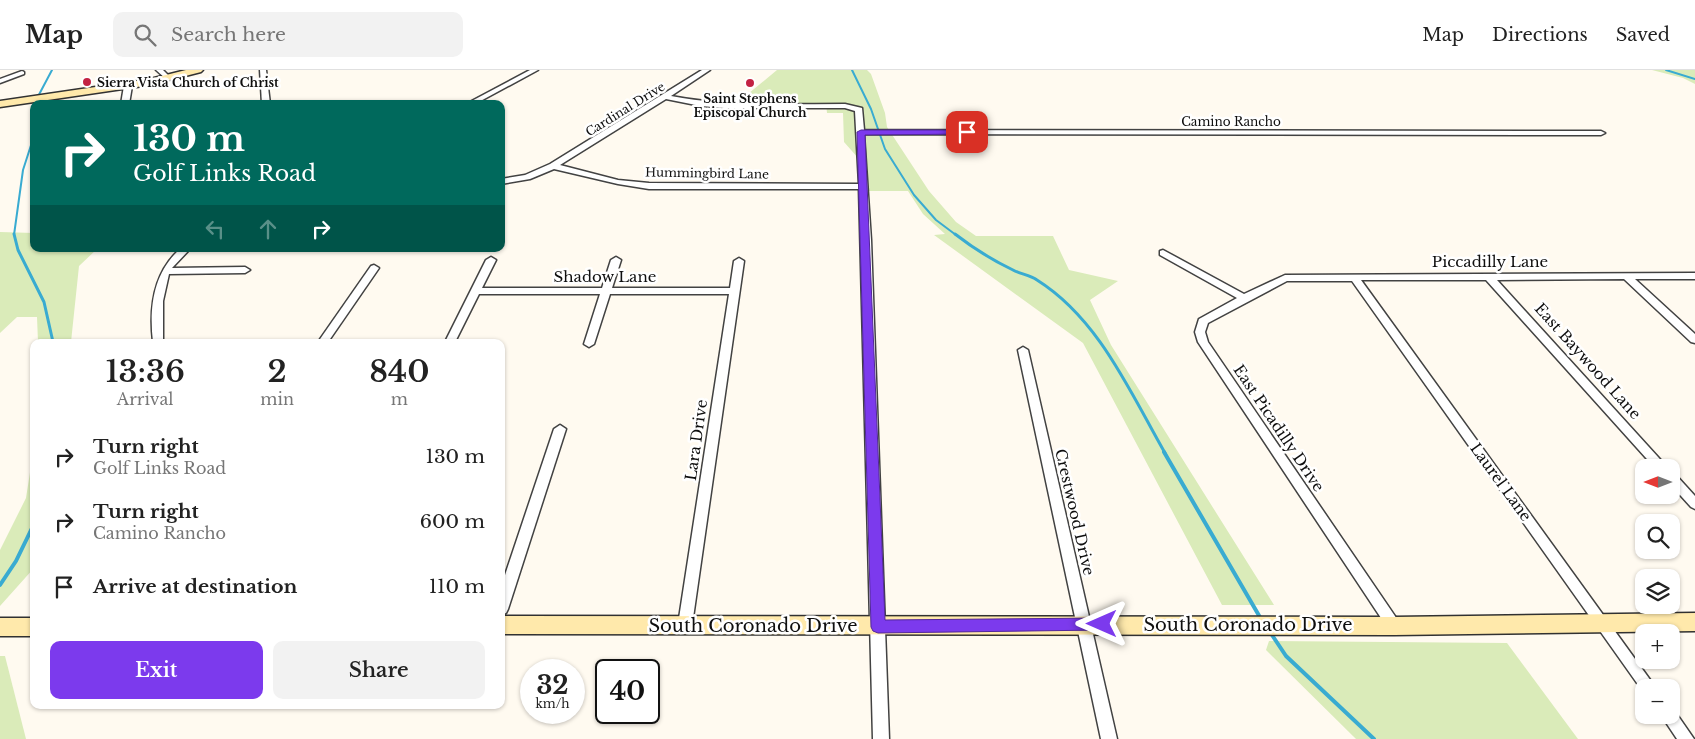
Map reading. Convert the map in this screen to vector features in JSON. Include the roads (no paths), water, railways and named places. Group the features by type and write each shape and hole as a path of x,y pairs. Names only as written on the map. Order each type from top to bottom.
{"street":[{"path":"159,70 168,78"},
{"path":"0,104 128,86 198,70"},
{"path":"263,70 266,100"},
{"path":"477,100 535,70"},
{"name":"Cardinal Drive","path":"505,181 527,177 553,166 707,70"},
{"path":"0,82 22,73"},
{"path":"126,100 128,86"},
{"path":"666,97 700,104 724,106 845,106 859,110 881,739"},
{"name":"Camino Rancho","path":"861,132 1601,132"},
{"name":"Hummingbird Lane","path":"553,166 618,182 650,186 863,187"},
{"path":"158,339 156,304 166,271 170,263 182,252"},
{"path":"1163,253 1244,298"},
{"path":"452,339 491,260"},
{"path":"589,344 616,260"},
{"name":"Lara Drive","path":"685,625 739,261"},
{"path":"325,339 374,268"},
{"path":"166,271 244,270"},
{"path":"1626,276 1695,340"},
{"name":"Piccadilly Lane","path":"1286,278 1695,276"},
{"name":"Laurel Lane","path":"1354,277 1643,679"},
{"name":"East Baywood Lane","path":"1490,277 1654,459"},
{"name":"East Picadilly Drive","path":"1286,278 1244,298 1203,321 1200,332 1203,342 1394,626"},
{"name":"Shadow Lane","path":"476,291 735,291"},
{"name":"Crestwood Drive","path":"1023,350 1109,739"},
{"path":"505,597 560,430"},
{"path":"1680,488 1695,504"},
{"name":"South Coronado Drive","path":"505,626 878,627 1280,624 1394,626 1695,622"},
{"path":"0,627 30,627"},
{"path":"1675,724 1686,739"}],"waterway":[{"path":"36,100 52,70"},
{"path":"852,70 871,109 885,149 914,195 936,220 956,235"},
{"path":"1666,70 1695,79"},
{"path":"14,234 23,170 30,148"},
{"path":"14,234 18,250 44,302 52,339"},
{"path":"955,234 998,262 1037,280 1059,296 1078,315 1111,358 1165,453"},
{"path":"1164,452 1261,619"},
{"path":"0,585 16,561 30,532"},
{"path":"1270,632 1286,656 1374,739"}],"place":[{"name":"Sierra Vista Church of Christ","path":"87,82"},
{"name":"Saint Stephens Episcopal Church","path":"750,83"}]}
